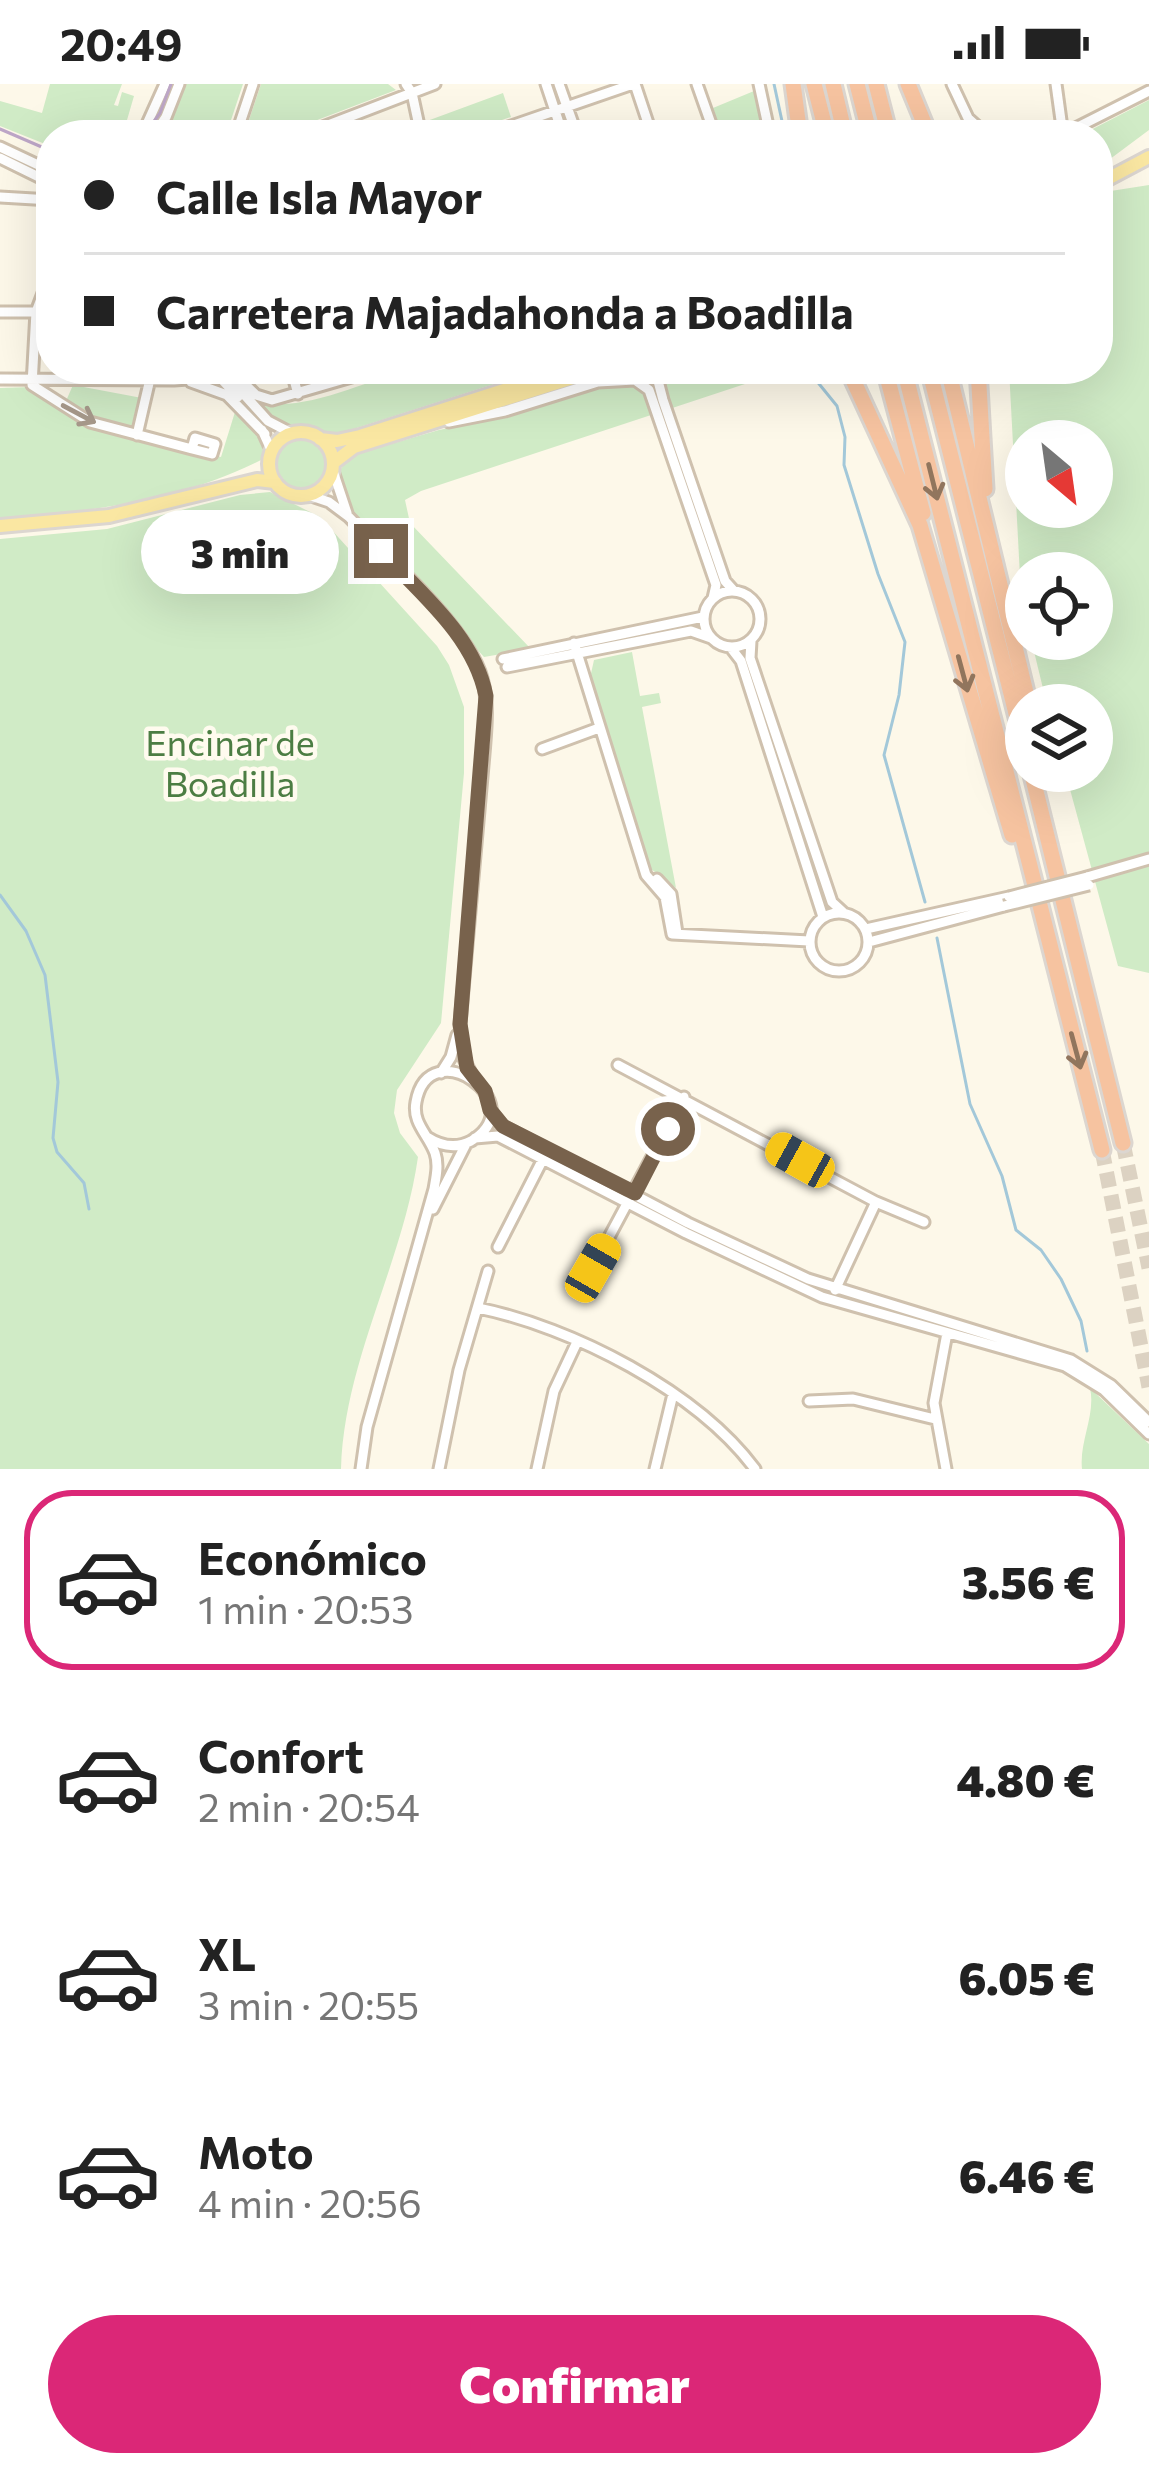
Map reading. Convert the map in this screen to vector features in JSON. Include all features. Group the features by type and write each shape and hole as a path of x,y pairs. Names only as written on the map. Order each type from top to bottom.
{"highway":[{"path":"793,84 798,120"},
{"path":"814,84 822,120"},
{"path":"833,84 841,120"},
{"path":"856,84 866,120"},
{"path":"876,84 885,120"},
{"path":"904,84 919,120"},
{"path":"855,384 920,525 944,603"},
{"path":"889,384 977,724 1049,952"},
{"path":"908,384 1102,1150"},
{"path":"933,384 1009,684"},
{"path":"952,384 1024,684"},
{"path":"979,384 984,485 1001,581"},
{"path":"1035,792 1096,1026"},
{"path":"1046,792 1123,1143"}],"main road":[{"path":"1113,172 1149,154"},
{"path":"230,486 292,434 337,441 360,436 522,384"},
{"path":"0,526 109,516 257,480 275,482 287,493 308,495 326,483 333,466 348,450 568,384"},
{"path":"320,439 333,466"},
{"path":"271,455 275,482"}],"street":[{"path":"149,120 166,84"},
{"path":"161,120 179,84"},
{"path":"241,120 253,84"},
{"path":"340,120 409,88 435,84"},
{"path":"546,84 558,120"},
{"path":"559,84 571,120"},
{"path":"529,120 634,84 647,120"},
{"path":"697,84 710,120"},
{"path":"759,84 767,120"},
{"path":"952,84 970,120"},
{"path":"1056,84 1060,120"},
{"path":"409,88 417,120"},
{"path":"1092,120 1148,92"},
{"path":"0,147 36,164"},
{"path":"0,158 36,176"},
{"path":"6,198 36,201"},
{"path":"0,312 36,313 29,379 35,388 90,422 192,448"},
{"path":"0,379 36,379"},
{"path":"137,435 149,384"},
{"path":"197,384 227,395 265,434"},
{"path":"230,384 265,434 271,455"},
{"path":"232,384 268,421 292,434"},
{"path":"240,384 272,400 324,384"},
{"path":"295,384 298,394"},
{"path":"641,384 649,390 716,585 704,617 711,638"},
{"path":"659,384 722,575 734,591 754,600 759,610 750,658 832,902 866,929 868,942 856,966 838,972 821,965 809,941 823,917 844,913"},
{"path":"333,466 349,518"},
{"path":"308,495 329,502 349,518 462,639 482,676 486,713 460,1024 451,1057 441,1073 423,1086 415,1107 437,1163 424,1230 367,1426 361,1469"},
{"path":"713,598 734,591"},
{"path":"575,649 704,617"},
{"path":"505,663 692,631 731,648 741,661 823,917"},
{"path":"731,648 751,641"},
{"path":"575,649 647,878 665,897 669,929 682,937 809,941"},
{"path":"542,749 599,728"},
{"path":"868,942 1088,881 1149,859"},
{"path":"866,929 1007,902"},
{"path":"460,1024 463,1057 503,1126 633,1197 686,1233 822,1297 1071,1360 1111,1385 1149,1422"},
{"path":"618,1065 876,1202 924,1222"},
{"path":"441,1073 472,1077"},
{"path":"593,1268 684,1097"},
{"path":"424,1230 490,1110"},
{"path":"427,1137 445,1145 498,1136 835,1290 1065,1366 1104,1390 1149,1434"},
{"path":"498,1246 543,1159"},
{"path":"835,1290 876,1202"},
{"path":"439,1469 459,1370 488,1271"},
{"path":"478,1308 577,1342 674,1394 713,1424 755,1469"},
{"path":"946,1469 935,1419 948,1329"},
{"path":"537,1469 554,1391 577,1342"},
{"path":"656,1469 674,1394"},
{"path":"809,1401 854,1399 935,1419"}],"green space":[{"path":"50,84 122,84 114,105 118,106 122,92 134,96 127,120 36,120 36,140 0,126 0,101 42,113"},
{"path":"185,84 243,84 231,120 169,120"},
{"path":"261,84 388,84 396,90 317,120 249,120"},
{"path":"754,91 760,120 717,120 713,108"},
{"path":"503,93 511,117 502,120 430,120"},
{"path":"1149,100 1149,130 1113,157 1110,120"},
{"path":"1149,185 1149,973 1118,966 1071,792 1113,792 1113,684 1042,684 1036,660 1113,660 1113,552 1019,552 1017,528 1113,528 1113,420 1012,420 1010,384 1113,384 1113,191"},
{"path":"363,384 494,384 335,435 282,425 251,396 284,404"},
{"path":"603,384 745,384 405,500 410,523 531,649 484,657 357,519 342,493 338,472 353,455"},
{"path":"73,385 142,398 136,428 92,417 66,401"},
{"path":"31,387 88,424 221,457 235,412 259,436 265,458 201,485 136,502 0,518 0,388"},
{"path":"301,438 319,446 327,464 319,482 301,490 283,482 275,464 283,446"},
{"name":"Encinar de Boadilla","path":"270,492 320,517 437,646 464,707 464,773 441,1023 397,1090 394,1113 400,1133 418,1157 400,1235 352,1390 341,1469 0,1469 0,539 107,529 240,495"},
{"path":"632,652 640,696 659,693 661,703 642,707 676,888 651,869 590,678 594,660"},
{"path":"1090,1388 1149,1444 1149,1469 1082,1469"}],"waterway":[{"path":"774,84 782,120"},
{"path":"819,384 837,406 845,437 844,465 905,642 899,695 884,755 925,902"},
{"path":"0,895 26,931 45,975 58,1082 53,1138 57,1152 84,1183 89,1209"},
{"path":"937,938 970,1104 1002,1176 1016,1230 1041,1250 1061,1279 1081,1321 1087,1351"}],"tunnel":[{"path":"1123,1143 1149,1268"},
{"path":"1102,1150 1149,1387"}],"tram line":[{"path":"155,120 171,84"},
{"path":"0,129 36,145"}],"route":[{"path":"381,551 462,639 481,673 486,696 460,1024 467,1068 503,1126 635,1193 668,1129"}]}
